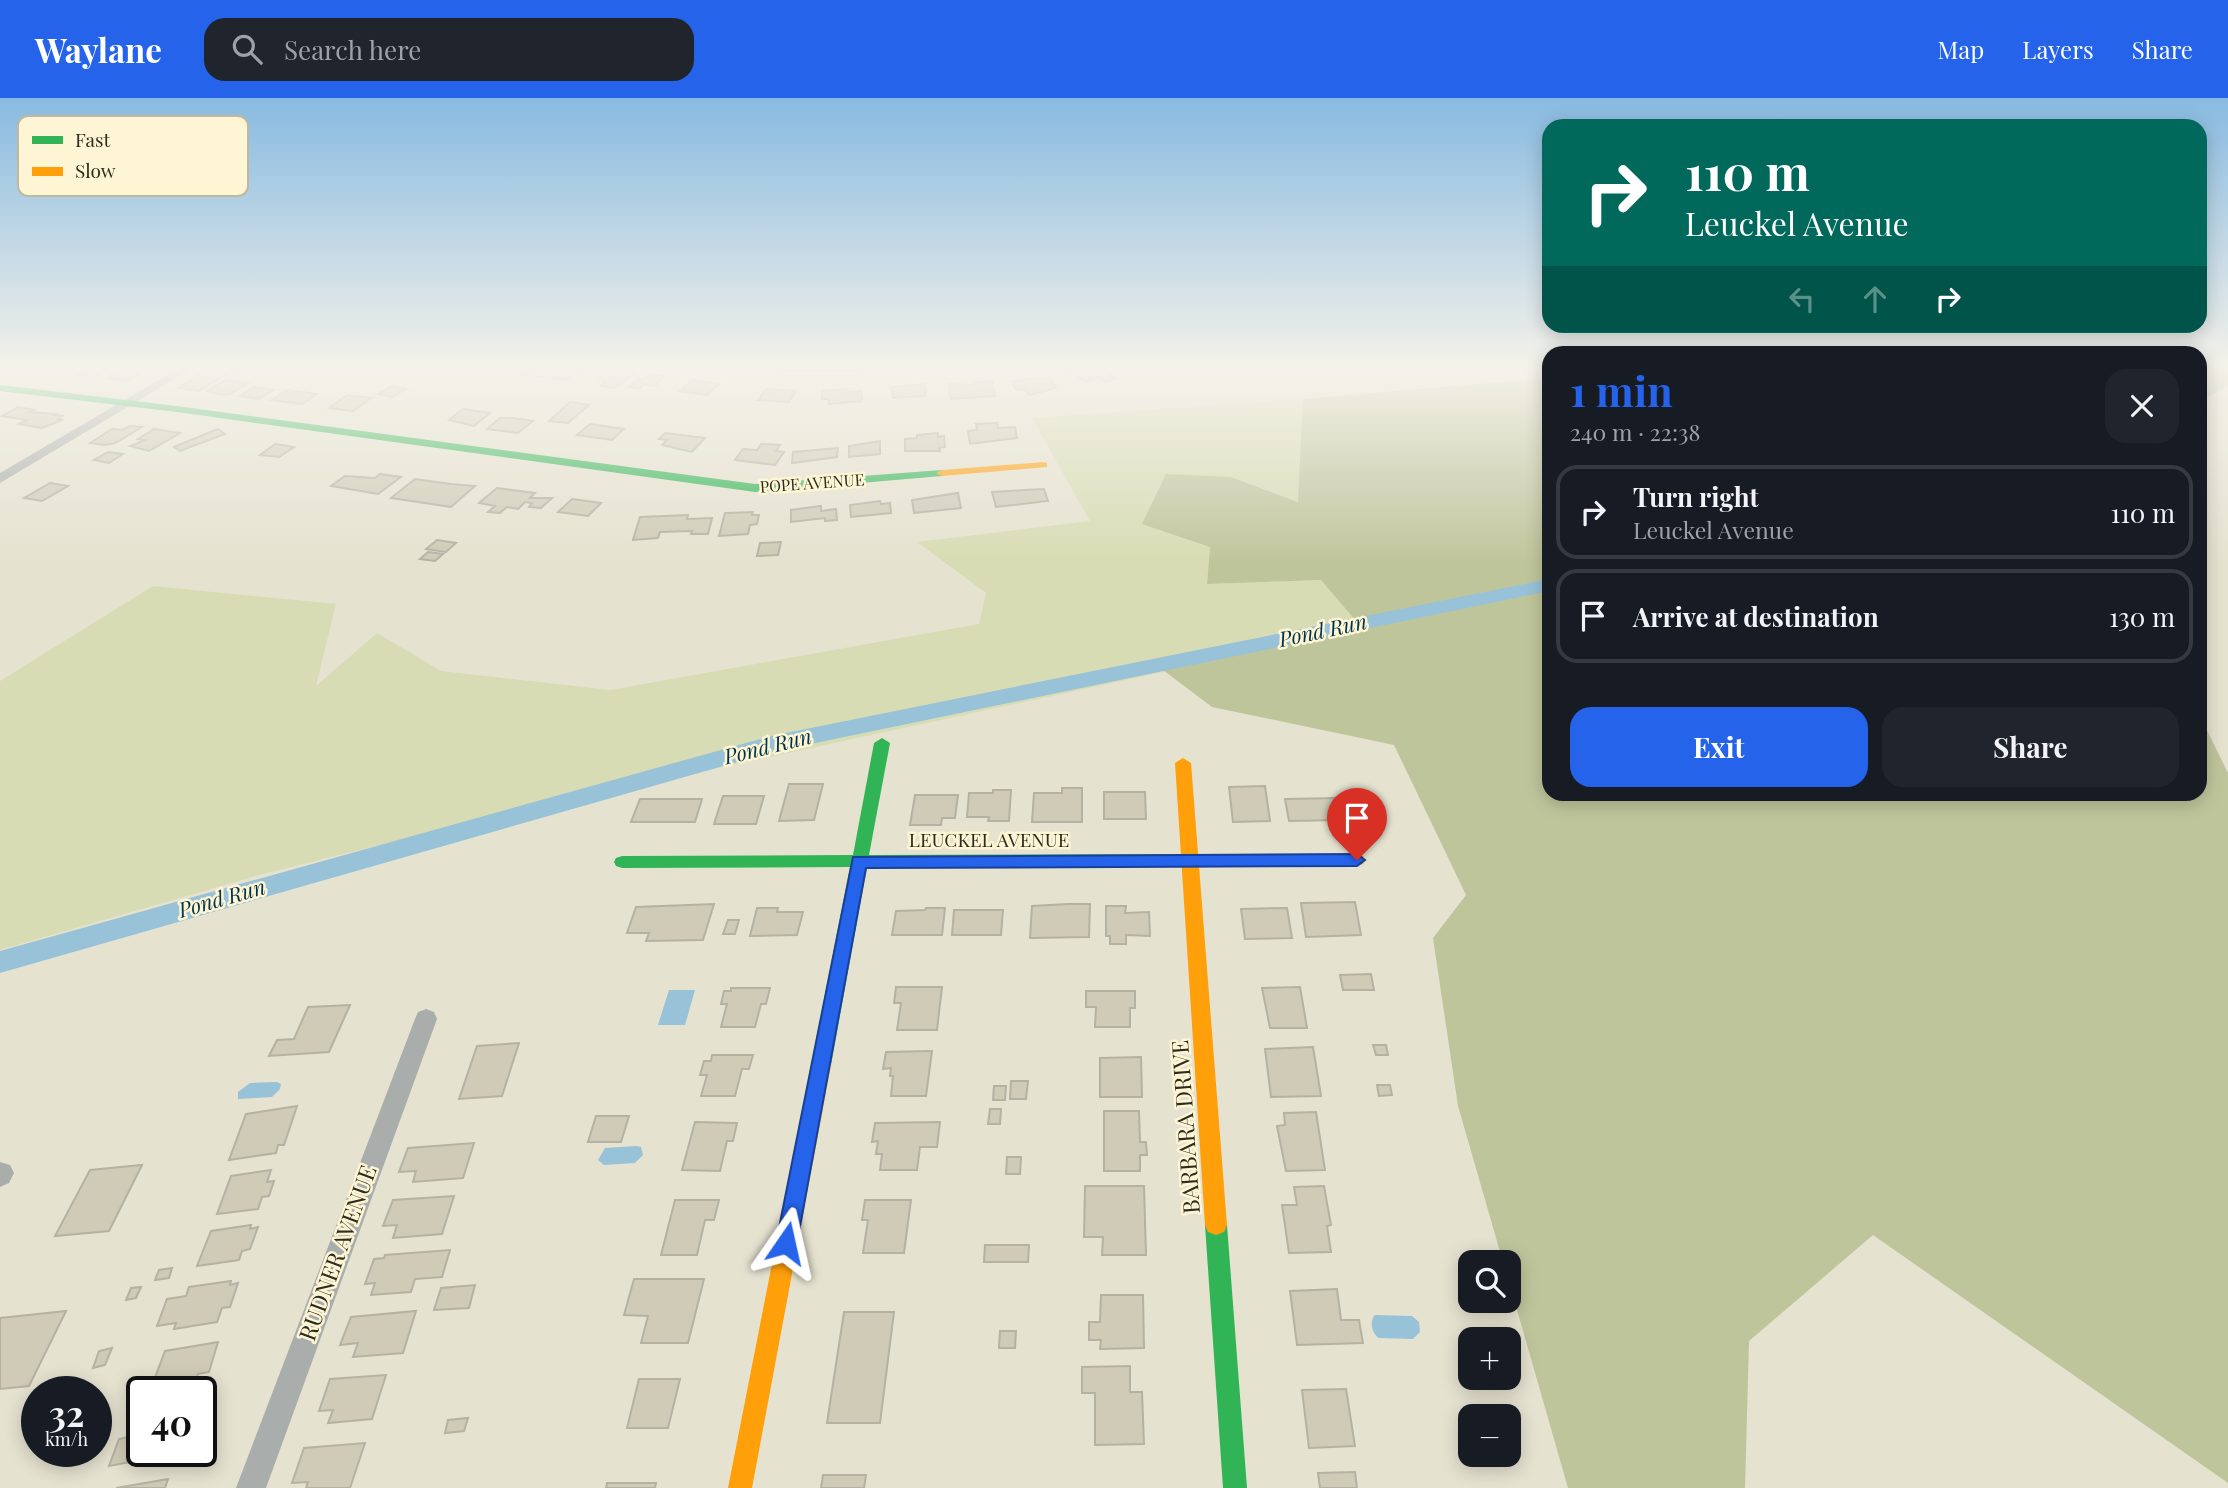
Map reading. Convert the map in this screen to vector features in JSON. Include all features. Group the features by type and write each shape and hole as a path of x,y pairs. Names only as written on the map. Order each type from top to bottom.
{"street":[{"path":"0,479 77,433"},
{"name":"POPE AVENUE","path":"352,433 755,488 1043,465"},
{"path":"740,1488 882,743"},
{"name":"BARBARA DRIVE","path":"1183,763 1235,1488"},
{"name":"LEUCKEL AVENUE","path":"622,862 1357,860"},
{"name":"RUDNER AVENUE","path":"251,1488 426,1019"}],"green space":[{"path":"1040,433 1302,433 1299,502 1231,477 1210,547 1207,584 1321,580 1363,629 509,813 263,874 0,950 0,681 153,586 336,604 316,686 377,633 441,671 610,690 979,624 986,593 917,542 1090,521"},
{"path":"1301,433 1542,433 1542,801 2207,801 2207,730 2228,773 2228,1483 1873,1235 1749,1341 1745,1488 1568,1488 1518,1313 1521,1313 1521,1250 1500,1250 1458,1106 1433,938 1466,895 1394,745 1212,707 1163,670 1362,628 1321,580 1207,584 1210,547 1142,524 1166,474 1231,477 1298,502"}],"water":[{"path":"669,990 695,990 685,1025 658,1025"},
{"path":"250,1083 281,1084 280,1089 272,1097 238,1099 238,1092"},
{"path":"641,1147 643,1155 635,1163 604,1165 598,1160 605,1148"},
{"path":"1375,1315 1412,1316 1419,1322 1420,1332 1413,1339 1379,1338 1372,1327"}],"building":[{"path":"106,433 132,433 115,443 90,443"},
{"path":"148,433 180,433 149,451 130,446 145,440 138,439"},
{"path":"209,433 225,434 180,451 174,447"},
{"path":"580,433 620,433 612,440 577,435"},
{"path":"665,433 705,438 692,452 662,445 667,440 659,439"},
{"path":"938,433 938,437 944,436 945,447 939,448 940,451 905,451 905,439"},
{"path":"968,433 1016,433 1017,438 970,444"},
{"path":"880,441 880,454 849,457 849,446"},
{"path":"275,444 294,447 279,457 260,455"},
{"path":"761,444 780,445 776,451 784,452 775,465 735,460 743,449 757,450"},
{"path":"838,448 837,457 792,463 793,452"},
{"path":"108,452 123,454 109,463 94,460"},
{"path":"380,474 401,477 378,494 331,486 345,476 375,478"},
{"path":"415,479 475,486 451,507 391,498"},
{"path":"50,483 68,486 42,501 24,498"},
{"path":"497,488 535,493 530,498 552,498 541,508 529,507 532,503 525,502 518,509 507,507 500,513 488,512 495,506 479,503"},
{"path":"1044,489 1048,501 996,507 992,492"},
{"path":"958,493 961,508 914,513 912,500"},
{"path":"572,499 601,503 588,516 558,512"},
{"path":"880,501 881,504 890,503 891,513 851,517 850,505"},
{"path":"821,506 821,511 836,509 837,520 825,521 825,518 791,522 791,510"},
{"path":"753,512 752,515 759,515 757,524 750,525 748,534 719,536 725,513"},
{"path":"688,515 687,519 712,518 708,534 691,534 692,531 660,532 658,538 633,540 640,517"},
{"path":"437,540 456,543 446,552 426,549"},
{"path":"781,542 778,555 757,556 760,543"},
{"path":"428,552 443,554 435,561 420,559"},
{"path":"789,784 823,784 814,820 779,821"},
{"path":"1265,786 1270,821 1233,822 1229,787"},
{"path":"1062,788 1082,788 1082,822 1032,822 1034,793 1062,793"},
{"path":"993,790 1011,790 1009,821 967,817 969,793 993,793"},
{"path":"1104,792 1145,792 1146,819 1104,819"},
{"path":"915,795 958,795 955,818 942,818 941,825 910,825"},
{"path":"723,796 764,796 756,824 714,824"},
{"path":"1339,798 1343,820 1289,821 1285,799"},
{"path":"640,799 702,799 695,822 631,822"},
{"path":"1355,902 1361,935 1306,937 1301,903"},
{"path":"714,904 703,940 646,941 649,933 627,933 636,907"},
{"path":"1090,904 1089,937 1030,938 1032,906"},
{"path":"1106,906 1126,906 1125,913 1149,912 1150,936 1126,935 1126,944 1110,944 1110,936 1106,936"},
{"path":"757,908 778,908 777,912 803,912 797,935 750,936"},
{"path":"945,908 942,935 892,935 896,911"},
{"path":"1287,908 1292,938 1245,939 1241,909"},
{"path":"954,910 1003,910 1001,935 952,935"},
{"path":"728,920 739,920 735,934 723,934"},
{"path":"1371,974 1374,990 1343,990 1340,975"},
{"path":"896,987 942,987 937,1030 897,1030 901,1003 894,1003"},
{"path":"1300,987 1307,1028 1270,1028 1262,988"},
{"path":"731,988 770,988 766,1004 761,1004 755,1027 721,1027 727,1004 721,1004 724,991 731,991"},
{"path":"1086,991 1135,991 1135,1008 1130,1008 1130,1027 1095,1027 1096,1007 1086,1007"},
{"path":"350,1005 329,1052 269,1056 277,1040 294,1039 308,1007"},
{"path":"519,1043 502,1096 459,1099 477,1046"},
{"path":"1373,1045 1386,1045 1388,1055 1376,1055"},
{"path":"1313,1047 1321,1096 1271,1097 1265,1049"},
{"path":"932,1051 926,1096 891,1096 891,1068 883,1069 886,1052"},
{"path":"712,1055 753,1055 749,1069 742,1069 735,1096 701,1096 707,1075 700,1075 704,1061 711,1061"},
{"path":"1141,1057 1142,1097 1100,1097 1100,1058"},
{"path":"1011,1081 1028,1081 1026,1099 1010,1099"},
{"path":"1377,1085 1390,1085 1392,1095 1379,1096"},
{"path":"994,1086 1006,1086 1005,1100 993,1100"},
{"path":"297,1106 284,1145 278,1145 276,1153 229,1160 246,1114"},
{"path":"990,1109 1001,1109 1000,1124 988,1124"},
{"path":"1104,1111 1139,1111 1140,1142 1146,1142 1147,1155 1140,1155 1140,1171 1104,1171"},
{"path":"1316,1112 1325,1170 1286,1171 1277,1126 1285,1125 1284,1113"},
{"path":"596,1116 629,1116 621,1142 588,1142"},
{"path":"695,1122 737,1123 733,1141 727,1141 720,1171 682,1170"},
{"path":"940,1122 937,1147 920,1147 917,1170 880,1170 882,1154 876,1154 878,1141 872,1142 875,1123"},
{"path":"474,1143 463,1178 413,1182 416,1171 399,1172 408,1148"},
{"path":"1007,1157 1021,1157 1020,1174 1006,1174"},
{"path":"142,1165 109,1231 55,1236 90,1170"},
{"path":"271,1170 267,1182 274,1181 269,1196 262,1197 258,1209 217,1214 231,1176"},
{"path":"1085,1186 1144,1186 1146,1255 1102,1255 1103,1237 1084,1237"},
{"path":"1324,1186 1331,1225 1327,1226 1331,1252 1289,1253 1282,1205 1297,1205 1294,1187"},
{"path":"454,1196 442,1234 393,1238 397,1225 383,1226 393,1200"},
{"path":"675,1200 719,1200 714,1220 705,1220 697,1255 661,1255"},
{"path":"865,1200 911,1200 904,1253 863,1253 868,1220 862,1220"},
{"path":"251,1225 250,1229 258,1227 250,1249 242,1251 239,1260 197,1266 211,1231"},
{"path":"985,1245 1029,1245 1028,1262 984,1262"},
{"path":"450,1250 442,1277 415,1279 411,1292 371,1295 375,1283 365,1284 374,1259 384,1258 385,1255"},
{"path":"172,1268 169,1278 155,1280 159,1270"},
{"path":"634,1279 704,1279 688,1343 641,1343 648,1316 624,1315"},
{"path":"231,1281 230,1285 238,1283 230,1307 222,1308 217,1322 174,1329 176,1323 157,1326 167,1299 186,1296 189,1287"},
{"path":"475,1285 469,1308 434,1310 441,1288"},
{"path":"141,1287 136,1298 126,1300 131,1288"},
{"path":"1337,1289 1341,1320 1359,1320 1363,1343 1297,1345 1290,1291"},
{"path":"1101,1295 1143,1295 1144,1348 1100,1349 1101,1340 1089,1340 1089,1322 1100,1322"},
{"path":"66,1311 34,1376 21,1376 21,1387 0,1389 0,1318"},
{"path":"416,1311 403,1353 353,1357 358,1343 340,1345 351,1317"},
{"path":"844,1312 894,1312 880,1423 827,1423"},
{"path":"1000,1331 1016,1331 1015,1348 999,1348"},
{"path":"218,1342 209,1372 197,1376 156,1376 165,1351"},
{"path":"112,1348 105,1365 93,1368 99,1351"},
{"path":"1130,1366 1130,1392 1142,1392 1144,1444 1095,1445 1095,1393 1082,1393 1082,1367"},
{"path":"386,1375 372,1419 328,1423 333,1410 319,1411 330,1379"},
{"path":"639,1379 680,1379 668,1428 627,1428"},
{"path":"1346,1389 1355,1446 1309,1448 1302,1390"},
{"path":"468,1418 464,1431 445,1433 448,1420"},
{"path":"126,1438 126,1463 112,1465 112,1458 119,1439"},
{"path":"365,1443 350,1488 306,1488 308,1482 292,1483 304,1448"},
{"path":"1355,1472 1357,1488 1320,1488 1318,1473"},
{"path":"823,1475 866,1475 864,1488 821,1488"},
{"path":"168,1479 165,1488 116,1488"},
{"path":"607,1483 656,1483 655,1488 606,1488"}],"waterway":[{"name":"Pond Run","path":"0,962 771,744 1542,586"}],"traffic: fast":[{"path":"352,433 755,488 942,473"},
{"path":"821,1065 882,743"},
{"path":"622,862 1228,860"},
{"path":"1216,1225 1235,1488"}],"traffic: slow":[{"path":"942,473 1043,465"},
{"path":"1183,763 1216,1225"},
{"path":"1228,860 1357,860"},
{"path":"740,1488 821,1065"}],"route":[{"path":"786,1243 859,861 1357,860"}]}
